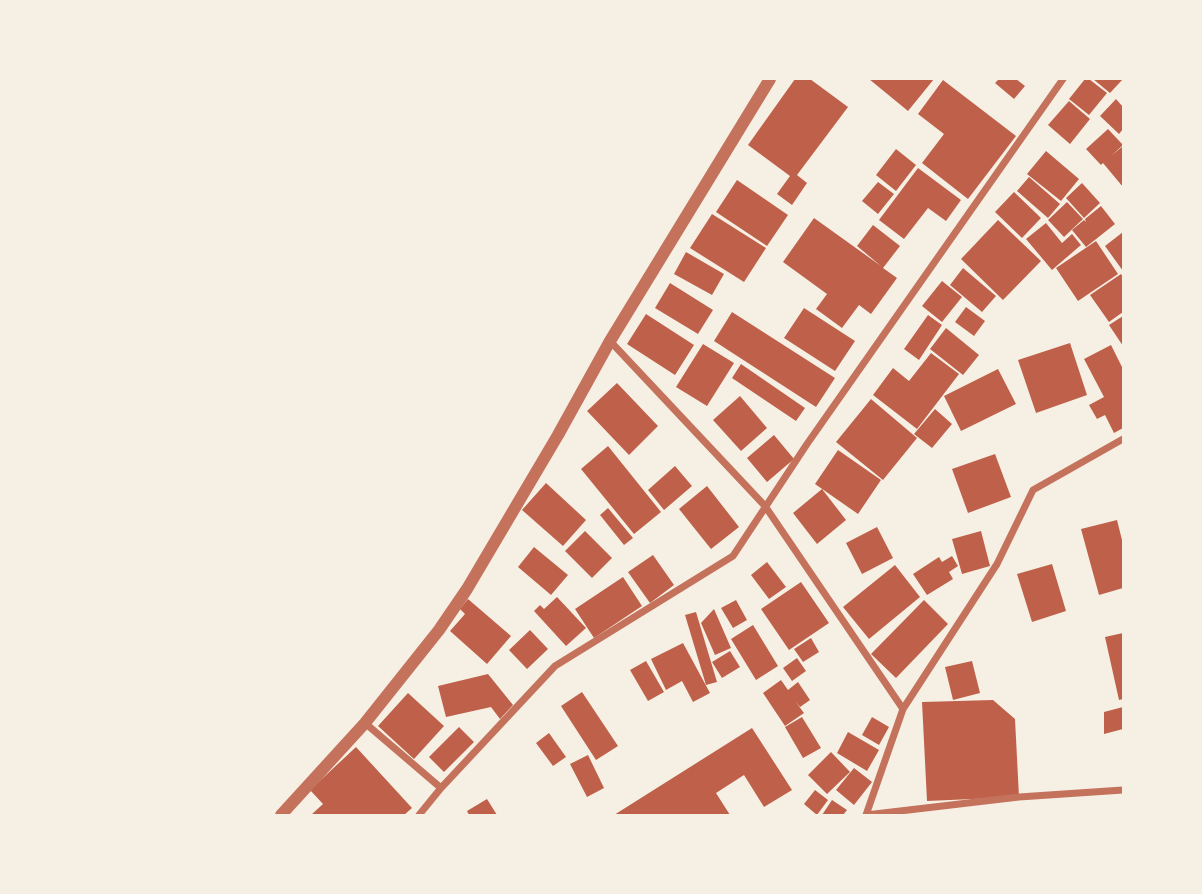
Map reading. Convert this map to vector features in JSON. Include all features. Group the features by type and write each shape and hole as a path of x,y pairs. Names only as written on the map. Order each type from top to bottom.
{"street":[{"path":"281,815 365,723 439,630 467,589 610,341 770,79"},
{"path":"419,815 555,666 733,556 765,506 1063,79"},
{"path":"610,341 765,506 903,709"},
{"path":"1123,439 1033,490 997,564 903,709 866,815 1019,797 1123,790"},
{"path":"365,723 441,788"}],"building":[{"path":"795,79 810,79 848,107 797,175 807,183 792,205 777,194 790,176 748,145"},
{"path":"869,79 934,79 908,111"},
{"path":"999,79 1016,79 1025,86 1014,99 995,83"},
{"path":"1085,79 1089,79 1107,93 1089,115 1069,99"},
{"path":"1093,79 1123,79 1110,93"},
{"path":"943,80 1016,136 968,199 922,163 944,134 918,114"},
{"path":"1116,99 1123,107 1123,129 1119,134 1100,116"},
{"path":"1069,101 1090,119 1070,144 1048,125"},
{"path":"1108,129 1123,145 1111,156 1123,146 1123,187 1103,163 1101,165 1086,149"},
{"path":"896,149 916,165 896,191 876,175"},
{"path":"1046,151 1079,179 1061,201 1027,174"},
{"path":"918,168 961,200 946,221 928,208 904,239 879,220"},
{"path":"1029,177 1060,204 1048,218 1017,191"},
{"path":"737,180 788,215 767,246 716,212"},
{"path":"878,182 894,194 878,214 862,201"},
{"path":"1082,183 1100,203 1084,218 1066,198"},
{"path":"1014,192 1041,218 1022,238 995,212"},
{"path":"1067,202 1083,219 1064,237 1048,220"},
{"path":"1101,206 1115,224 1086,247 1072,230 1084,220 1086,222 1085,219"},
{"path":"712,214 766,248 744,282 690,248"},
{"path":"814,218 881,266 857,246 873,225 900,246 883,268 897,278 871,314 859,305 842,328 816,309 827,294 783,262"},
{"path":"998,220 1041,261 1003,300 961,259"},
{"path":"1046,223 1062,243 1072,234 1081,245 1052,270 1026,239"},
{"path":"1123,232 1123,271 1105,246"},
{"path":"1096,241 1118,274 1078,301 1056,268"},
{"path":"686,252 724,274 712,295 674,274"},
{"path":"963,268 996,296 982,312 950,285"},
{"path":"1121,274 1123,312 1109,322 1090,295"},
{"path":"942,281 962,297 942,322 922,306"},
{"path":"670,283 713,310 698,334 655,308"},
{"path":"966,307 985,321 974,336 955,322"},
{"path":"804,308 855,341 835,371 784,338"},
{"path":"732,312 835,378 816,407 714,341"},
{"path":"646,314 694,345 675,375 627,344"},
{"path":"928,315 942,325 919,360 904,349"},
{"path":"1123,316 1123,346 1109,325"},
{"path":"946,328 979,355 963,375 930,349"},
{"path":"1070,343 1087,395 1036,413 1018,360"},
{"path":"703,344 734,363 707,406 676,387"},
{"path":"1111,345 1123,369 1123,428 1114,433 1105,415 1097,419 1089,405 1104,397 1084,359"},
{"path":"931,353 959,374 917,429 873,395 893,368 909,381"},
{"path":"741,364 805,408 796,421 732,378"},
{"path":"998,369 1016,404 961,431 944,396"},
{"path":"617,383 658,426 629,455 587,411"},
{"path":"740,396 767,428 741,451 713,420"},
{"path":"871,399 917,438 883,480 836,442"},
{"path":"935,409 952,424 932,448 914,434"},
{"path":"774,435 794,459 767,482 747,458"},
{"path":"608,446 661,512 634,534 581,469"},
{"path":"838,450 881,480 858,514 815,484"},
{"path":"995,454 1011,497 968,513 952,469"},
{"path":"675,466 692,486 664,510 648,490"},
{"path":"546,483 586,520 563,546 522,510"},
{"path":"707,486 739,527 711,549 679,509"},
{"path":"822,489 846,520 817,544 793,513"},
{"path":"608,508 633,538 624,545 600,515"},
{"path":"1117,520 1123,544 1123,588 1099,595 1081,529"},
{"path":"877,527 893,558 862,574 846,543"},
{"path":"585,531 612,558 592,578 565,551"},
{"path":"981,531 990,566 962,574 952,539"},
{"path":"534,547 568,575 551,595 518,567"},
{"path":"653,555 674,585 650,603 628,572"},
{"path":"952,556 958,566 949,572 953,579 927,595 913,574 939,557 942,562"},
{"path":"767,562 786,587 769,599 751,575"},
{"path":"1052,564 1066,611 1032,622 1017,574"},
{"path":"895,565 920,597 869,639 843,607"},
{"path":"623,577 642,606 594,638 575,609"},
{"path":"801,582 829,623 789,650 761,609"},
{"path":"557,597 586,628 566,646 534,611 540,605 544,609"},
{"path":"468,599 511,636 487,664 450,631 465,614 460,609"},
{"path":"736,600 747,620 733,628 721,608"},
{"path":"924,600 948,624 896,678 871,654"},
{"path":"714,609 731,648 715,655 701,623"},
{"path":"696,612 717,682 706,685 685,615"},
{"path":"753,625 778,666 756,680 731,639"},
{"path":"530,630 548,649 527,669 509,650"},
{"path":"1123,633 1123,699 1119,700 1105,637"},
{"path":"811,638 819,652 803,662 794,649"},
{"path":"683,643 710,693 693,702 682,681 666,690 651,659"},
{"path":"730,651 740,667 722,678 712,662"},
{"path":"797,658 806,671 792,681 783,668"},
{"path":"646,661 664,692 648,701 630,670"},
{"path":"972,661 980,693 953,700 945,667"},
{"path":"488,674 513,705 500,719 491,707 446,717 438,686"},
{"path":"781,680 788,690 798,682 810,700 800,707 795,701 804,713 785,726 763,693"},
{"path":"582,692 618,746 596,760 561,706"},
{"path":"408,693 444,726 414,759 378,726"},
{"path":"993,700 1015,719 1019,797 927,801 922,702"},
{"path":"1123,707 1123,729 1104,734 1104,712"},
{"path":"802,717 821,748 803,758 785,727"},
{"path":"872,717 889,727 879,745 862,735"},
{"path":"459,727 474,742 444,772 429,757"},
{"path":"752,728 792,790 764,807 744,775 716,793 730,815 614,815"},
{"path":"848,732 879,750 867,771 837,753"},
{"path":"549,733 566,757 553,766 536,743"},
{"path":"356,747 412,808 404,815 311,815 323,804 310,790"},
{"path":"831,752 850,772 827,794 808,775"},
{"path":"588,755 604,788 587,797 570,764"},
{"path":"854,768 872,782 854,805 836,790"},
{"path":"815,790 828,800 817,815 804,804"},
{"path":"487,799 497,815 469,815 467,811"},
{"path":"832,800 847,810 843,815 822,815"}]}
